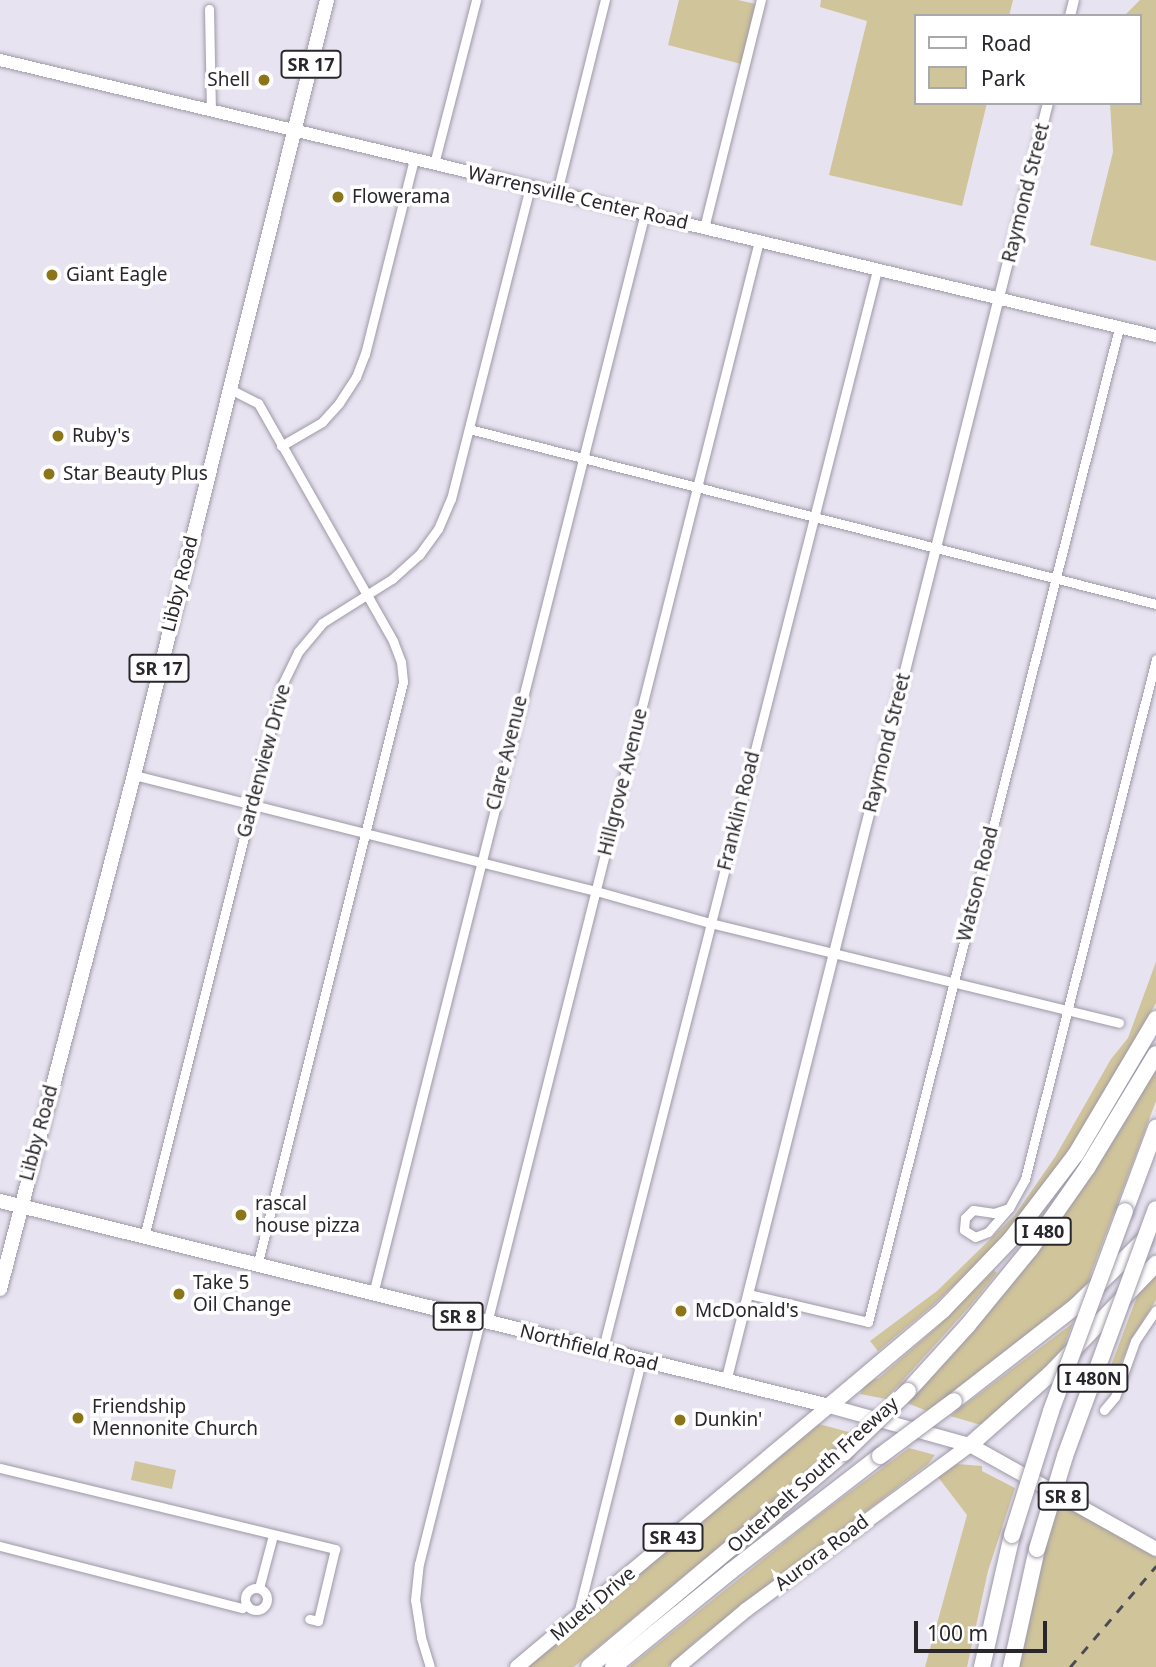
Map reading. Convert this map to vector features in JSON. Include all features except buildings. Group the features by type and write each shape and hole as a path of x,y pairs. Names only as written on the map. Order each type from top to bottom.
{"highway":[{"path":"829,1406 943,1310 1005,1247 1076,1153 1156,1019"},
{"name":"Outerbelt South Freeway","path":"589,1667 844,1453 908,1391 961,1333 1031,1248 1093,1159 1156,1054"},
{"name":"I 480N","path":"982,1663 1012,1535 1051,1411 1156,1128"},
{"name":"I 480N","path":"1011,1667 1037,1549 1065,1455 1156,1209"},
{"name":"Outerbelt South Freeway","path":"613,1667 731,1571 1076,1306 1114,1272 1156,1226"},
{"path":"970,1444 1051,1374 1156,1264"}],"main road":[{"name":"Libby Road","path":"0,1289 134,775 228,388 327,0"},
{"name":"Warrensville Center Road","path":"0,60 1156,336"},
{"name":"Northfield Road","path":"0,1201 829,1406 970,1444 1156,1549"},
{"name":"Mueti Drive","path":"517,1667 829,1406"},
{"name":"Aurora Road","path":"678,1667 746,1610 970,1444"}],"street":[{"path":"434,164 476,0"},
{"path":"557,192 605,0"},
{"path":"704,228 761,0"},
{"path":"209,4 211,110"},
{"name":"Raymond Street","path":"726,1382 1048,105"},
{"path":"281,446 322,422 339,403 356,377 365,354 414,159"},
{"name":"Gardenview Drive","path":"144,1237 277,704 290,667 322,623 406,568 438,529 451,499 530,186"},
{"name":"Clare Avenue","path":"373,1294 479,863 645,213"},
{"name":"Hillgrove Avenue","path":"430,1667 421,1637 415,1600 419,1564 596,891 759,242"},
{"name":"Franklin Road","path":"602,1352 877,270"},
{"name":"Watson Road","path":"748,1294 868,1322 1119,328"},
{"path":"228,388 258,403 393,641 401,662 403,682 257,1266"},
{"path":"469,429 1156,604"},
{"path":"1009,1208 994,1213 973,1210 965,1218 964,1230 975,1237 981,1236 1009,1208 1025,1179 1156,659"},
{"path":"134,775 596,891 710,923 1119,1023"},
{"path":"1104,1410 1115,1397 1135,1340 1156,1310"},
{"path":"577,1617 641,1361"},
{"path":"0,1468 335,1549 318,1621 309,1619"},
{"path":"259,1588 274,1535"},
{"path":"0,1546 242,1608 247,1605 258,1609 266,1603 265,1593 259,1588"},
{"path":"247,1605 247,1592 259,1588"}],"green space":[{"path":"679,0 738,0 760,5 745,65 668,45"},
{"path":"821,0 1013,0 1010,14 914,14 914,105 987,105 962,206 829,175 867,21 820,7"},
{"path":"1140,0 1156,0 1156,261 1090,245 1113,152 1110,105 1142,105 1142,14 1126,14"},
{"path":"1156,962 1156,1003 1089,1121 1034,1200 991,1251 878,1351 870,1341 937,1291 1015,1215 1055,1157 1111,1059 1128,1038"},
{"path":"1156,1067 1156,1101 1084,1292 927,1411 907,1403 975,1329 1038,1250 1130,1114"},
{"path":"994,1270 997,1273 970,1306 886,1399 860,1394 866,1383 879,1378 936,1328"},
{"path":"1156,1272 1156,1300 1130,1342 1108,1393 1101,1392 1141,1286"},
{"path":"1073,1323 1060,1355 981,1425 950,1416"},
{"path":"819,1424 852,1433 574,1667 527,1667"},
{"path":"909,1448 935,1455 928,1464 696,1641 668,1667 629,1667 811,1521"},
{"path":"135,1461 176,1470 172,1489 131,1480"},
{"path":"957,1464 982,1466 982,1471 1015,1488 988,1571 967,1667 925,1667 967,1515 938,1477"},
{"path":"1051,1489 1156,1549 1156,1667 1011,1667"}],"railway":[{"path":"1070,1667 1156,1566"}],"place":[{"name":"Shell","path":"264,80"},
{"name":"Flowerama","path":"338,197"},
{"name":"Giant Eagle","path":"52,275"},
{"name":"Ruby's","path":"58,436"},
{"name":"Star Beauty Plus","path":"49,474"},
{"name":"rascal house pizza","path":"241,1215"},
{"name":"Take 5 Oil Change","path":"179,1294"},
{"name":"McDonald's","path":"681,1311"},
{"name":"Friendship Mennonite Church","path":"78,1418"},
{"name":"Dunkin'","path":"680,1420"}]}
